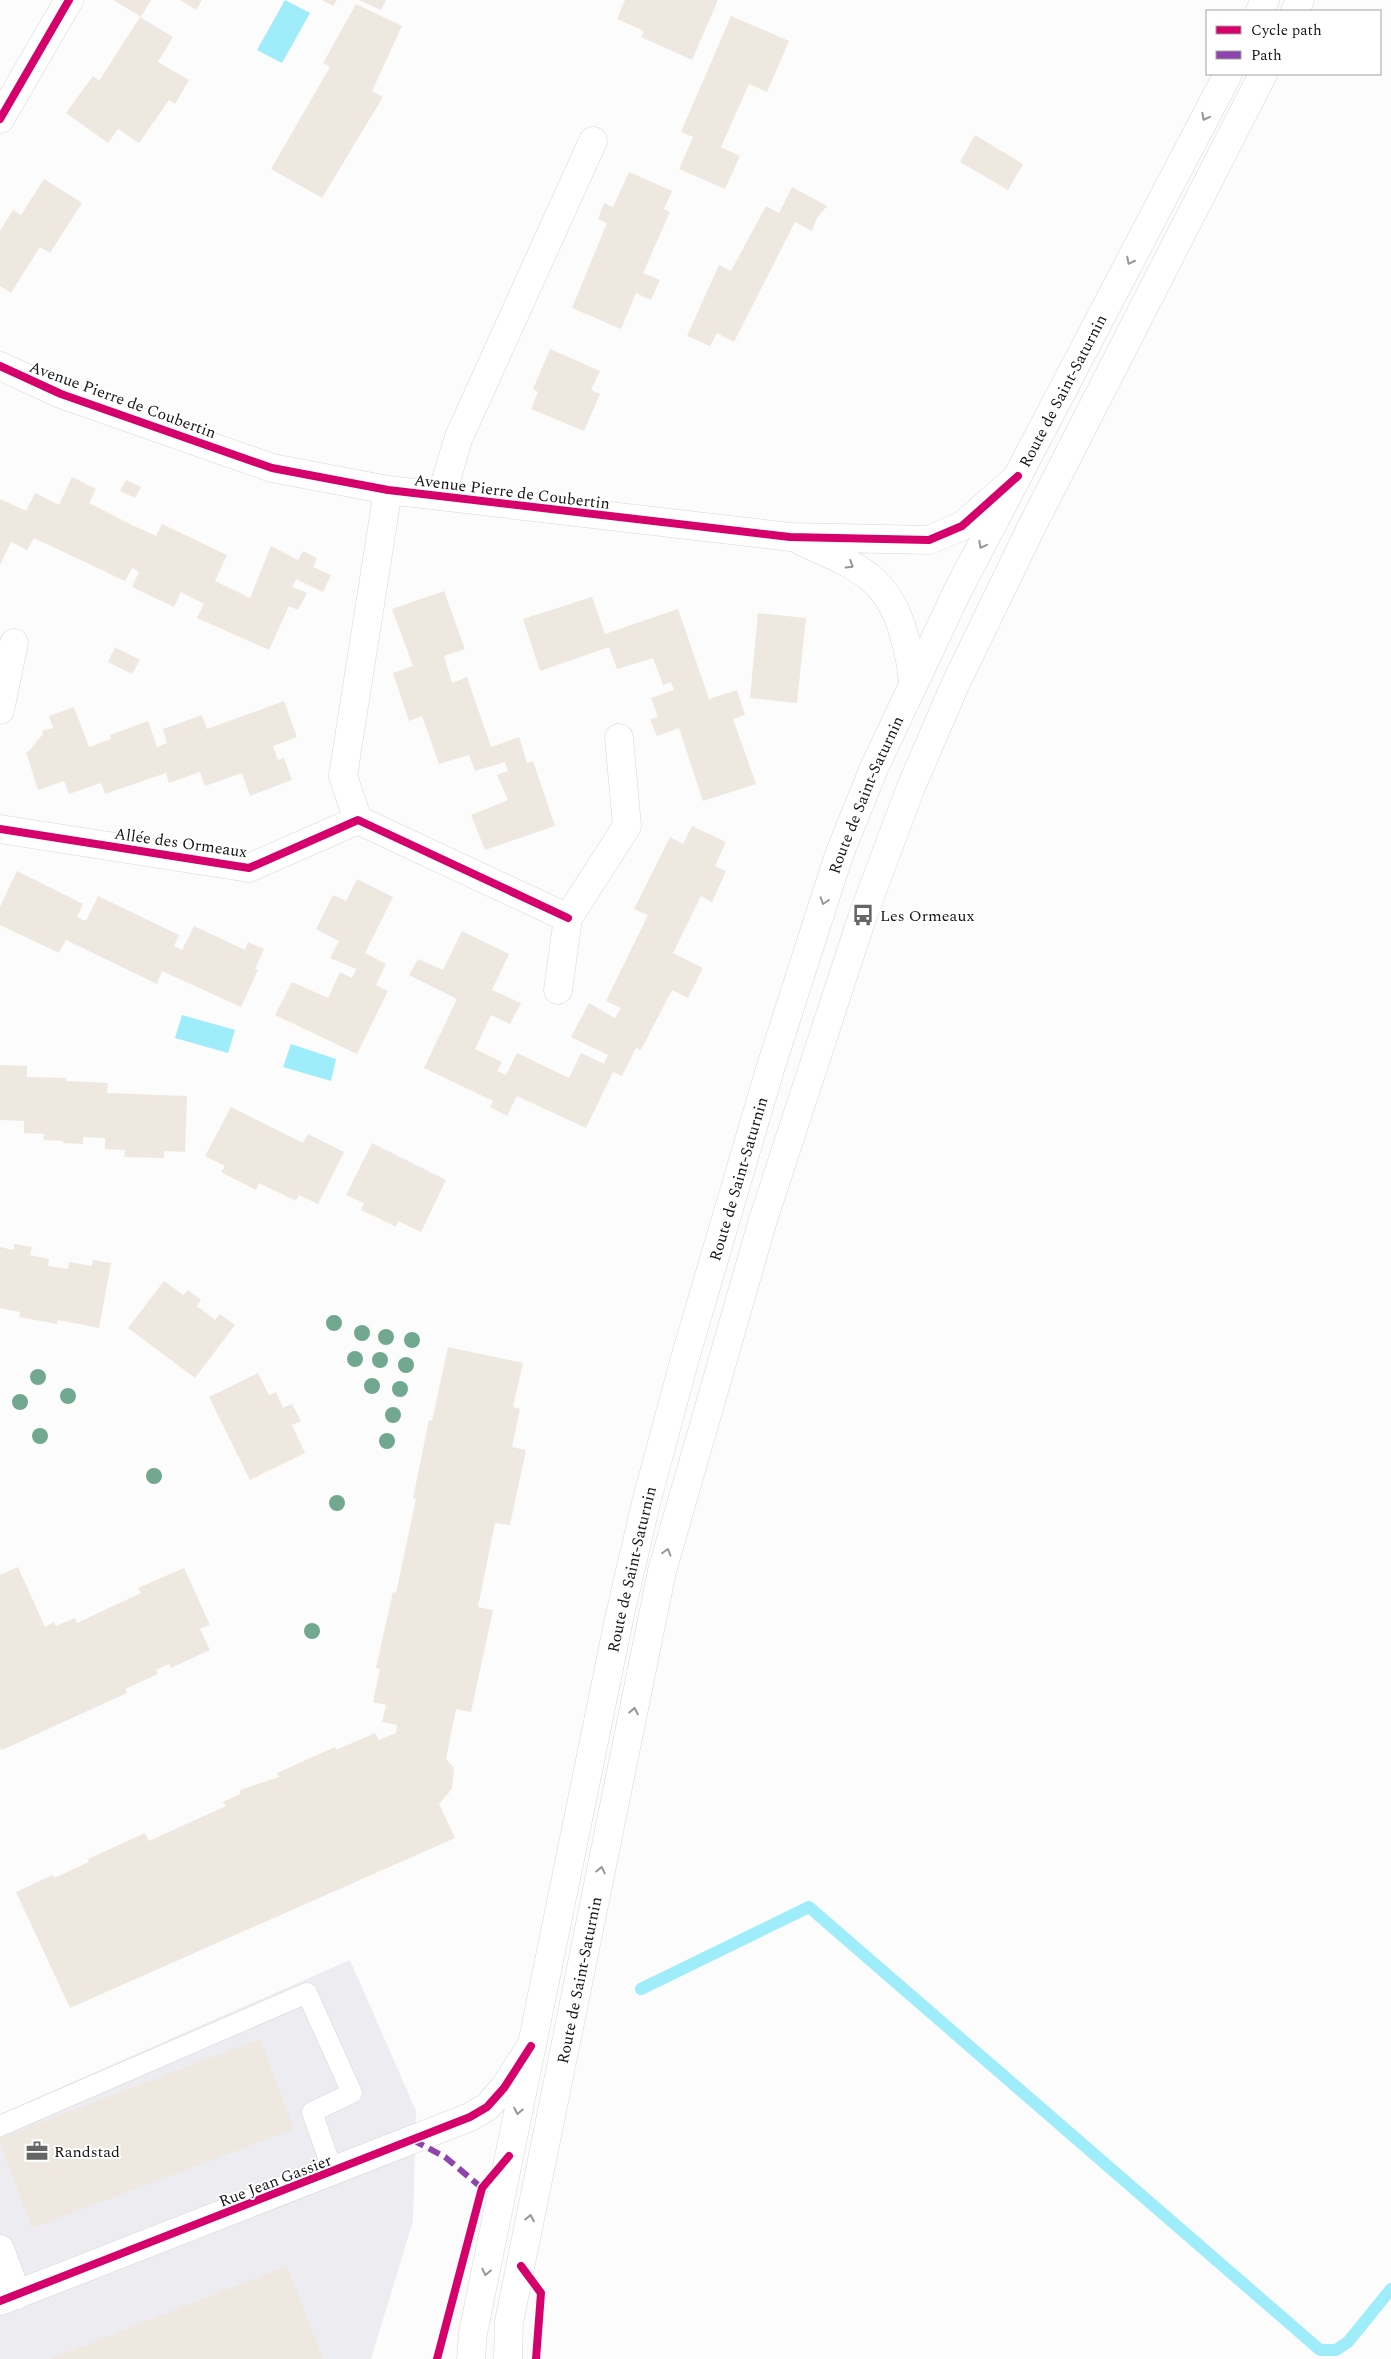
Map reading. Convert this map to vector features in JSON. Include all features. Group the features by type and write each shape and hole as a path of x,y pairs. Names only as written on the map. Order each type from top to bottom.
{"main road":[{"path":"0,119 69,0"},
{"name":"Route de Saint-Saturnin","path":"471,2359 473,2332 531,2046 619,1619 646,1503 685,1358 771,1066 839,855 874,768 958,590 1227,75"},
{"name":"Route de Saint-Saturnin","path":"508,2359 509,2322 662,1571 763,1220 863,916 911,787 968,658 1030,530 1262,75"},
{"path":"441,496 459,437 594,141"},
{"name":"Avenue Pierre de Coubertin","path":"0,366 61,394 272,468 388,490 790,537 929,540 962,526 1018,476"},
{"path":"388,490 343,776 358,820 568,918"},
{"name":"Avenue Pierre de Coubertin","path":"790,537 842,560 875,581 888,594 900,618 912,664 913,685"},
{"path":"0,710 14,643"},
{"path":"558,990 568,918 627,826 619,738"},
{"name":"Allée des Ormeaux","path":"0,829 249,868 358,820"},
{"name":"Rue Jean Gassier","path":"8,2298 470,2117 487,2107 504,2088 531,2046"},
{"path":"0,2249 8,2298"}],"lane":[{"path":"0,2126 307,1993 352,2093 312,2112 333,2172"}],"shaded area":[{"path":"350,1960 416,2111 413,2221 371,2359 0,2359 0,2114"}],"water":[{"path":"285,0 310,13 282,63 257,50"},
{"path":"182,1015 235,1030 228,1053 175,1038"},
{"path":"291,1044 336,1059 331,1081 283,1067"}],"building":[{"path":"113,0 151,0 141,17"},
{"path":"180,0 202,0 196,10"},
{"path":"322,0 337,0 333,6"},
{"path":"359,0 386,0 381,10"},
{"path":"625,0 718,0 692,60 641,37 644,31 617,19"},
{"path":"356,4 402,26 372,91 383,97 322,198 271,169 330,67 323,63"},
{"path":"731,16 789,41 767,92 749,84 721,147 740,156 725,189 679,169 693,137 681,132"},
{"path":"140,17 173,37 158,62 189,80 175,104 169,100 139,143 118,129 108,143 66,113 93,76 99,81"},
{"path":"975,135 1023,164 1008,190 960,162"},
{"path":"629,172 672,191 664,209 670,212 643,273 660,280 651,300 636,293 621,329 572,308 607,223 598,219 604,203 613,207"},
{"path":"44,179 82,203 50,253 40,247 11,293 0,286 0,231 13,210 21,215"},
{"path":"792,187 827,206 817,218 812,231 795,222 734,342 717,333 710,346 687,336 719,265 731,271 766,206 779,213"},
{"path":"550,349 600,371 591,390 600,394 584,431 531,409 538,392 533,389"},
{"path":"72,477 96,489 89,503 132,525 156,536 162,524 227,555 215,581 250,598 271,546 298,560 303,551 317,558 313,567 331,575 323,592 296,579 292,587 307,593 298,610 289,606 269,650 197,618 204,604 181,592 174,607 132,587 139,572 132,568 125,581 34,538 27,550 11,542 0,565 0,499 26,511 35,493 59,505"},
{"path":"126,480 141,487 135,498 120,491"},
{"path":"444,591 465,649 444,656 452,683 467,677 491,747 519,737 527,763 533,761 555,826 485,850 471,815 508,800 497,775 508,771 505,762 475,771 469,755 439,764 422,716 409,721 393,673 413,666 392,609"},
{"path":"592,597 605,634 678,609 709,699 737,690 745,715 733,719 756,784 703,801 679,728 657,736 650,719 658,717 651,698 674,690 671,682 663,685 653,658 617,669 609,647 540,671 523,619"},
{"path":"758,613 806,618 797,703 750,698"},
{"path":"115,647 140,660 132,674 108,662"},
{"path":"284,701 297,737 273,746 278,760 284,758 292,780 250,796 242,773 205,786 200,772 169,783 166,773 105,794 101,783 69,794 64,781 38,790 26,752 43,734 42,731 53,728 49,716 74,707 89,747 111,739 110,735 148,721 157,747 167,743 163,729 202,715 207,729"},
{"path":"692,826 726,842 715,866 726,871 712,902 701,896 673,953 703,968 688,998 672,990 641,1050 636,1048 622,1076 613,1072 586,1128 517,1096 507,1116 490,1107 493,1101 424,1068 457,999 409,975 418,959 443,970 462,931 509,954 492,990 521,1003 510,1024 491,1015 475,1049 502,1062 497,1071 506,1075 517,1053 569,1078 581,1053 604,1064 608,1055 571,1037 589,1003 615,1018 621,1008 606,1001 648,915 634,909 670,837 683,844"},
{"path":"17,871 83,904 77,917 86,921 98,896 179,935 174,946 182,950 194,926 245,950 248,942 264,949 255,969 258,970 241,1007 162,971 157,984 66,940 59,953 0,925 0,907"},
{"path":"357,879 393,897 365,953 386,964 376,985 388,991 357,1054 275,1015 292,982 328,998 340,972 352,978 356,969 330,958 339,941 316,929 333,895 346,901"},
{"path":"0,1065 27,1066 27,1077 66,1078 66,1081 108,1083 107,1093 187,1096 185,1152 164,1151 164,1158 124,1157 125,1150 105,1149 105,1138 83,1137 83,1144 63,1143 63,1141 43,1140 44,1134 24,1133 24,1121 0,1120"},
{"path":"231,1107 303,1143 308,1134 344,1152 318,1204 299,1195 296,1201 259,1183 256,1190 221,1172 225,1166 205,1156"},
{"path":"372,1143 446,1180 421,1232 398,1221 396,1227 361,1210 364,1203 346,1195"},
{"path":"14,1244 32,1247 30,1255 49,1259 48,1266 68,1269 69,1262 92,1266 93,1260 111,1263 99,1328 58,1320 57,1324 19,1317 20,1312 0,1308 0,1247 14,1250"},
{"path":"164,1281 183,1295 188,1290 201,1300 197,1306 215,1320 220,1314 235,1325 195,1378 128,1328"},
{"path":"448,1347 523,1363 513,1407 520,1409 512,1447 526,1450 510,1525 495,1523 478,1607 493,1610 471,1712 456,1709 446,1759 454,1768 452,1789 439,1804 455,1838 70,2008 16,1892 53,1875 54,1878 89,1862 88,1859 145,1833 149,1841 226,1806 223,1802 240,1794 240,1790 279,1777 277,1773 335,1747 336,1750 375,1733 379,1740 396,1733 397,1725 382,1722 386,1705 373,1702 380,1669 376,1668 393,1592 396,1593 416,1499 413,1498 429,1420 432,1421"},
{"path":"258,1373 269,1395 276,1392 283,1408 292,1404 301,1421 292,1425 305,1453 250,1480 209,1397"},
{"path":"18,1567 45,1627 54,1622 56,1626 75,1618 77,1623 141,1593 138,1588 184,1568 210,1625 200,1629 210,1650 171,1668 169,1664 156,1670 158,1674 125,1689 127,1693 2,1750 0,1747 0,1575"},
{"path":"260,2039 294,2129 32,2228 0,2143 0,2138"},
{"path":"287,2266 323,2359 50,2359"}],"waterway":[{"path":"641,1989 809,1907 1320,2350 1336,2350 1348,2342 1391,2289"}],"marked path":[{"path":"413,2140 445,2157 482,2188 481,2192"}],"cycle path":[{"path":"0,119 69,0"},
{"path":"0,366 61,394 272,468 388,490 790,537 929,540 962,526 1018,476"},
{"path":"0,829 249,868 358,820 568,918"},
{"path":"0,2301 470,2117 487,2107 504,2088 531,2046"},
{"path":"437,2359 482,2188 509,2156"},
{"path":"521,2266 541,2293 536,2359"}],"place":[{"name":"Les Ormeaux","path":"863,915"},
{"name":"Randstad","path":"37,2151"}]}
